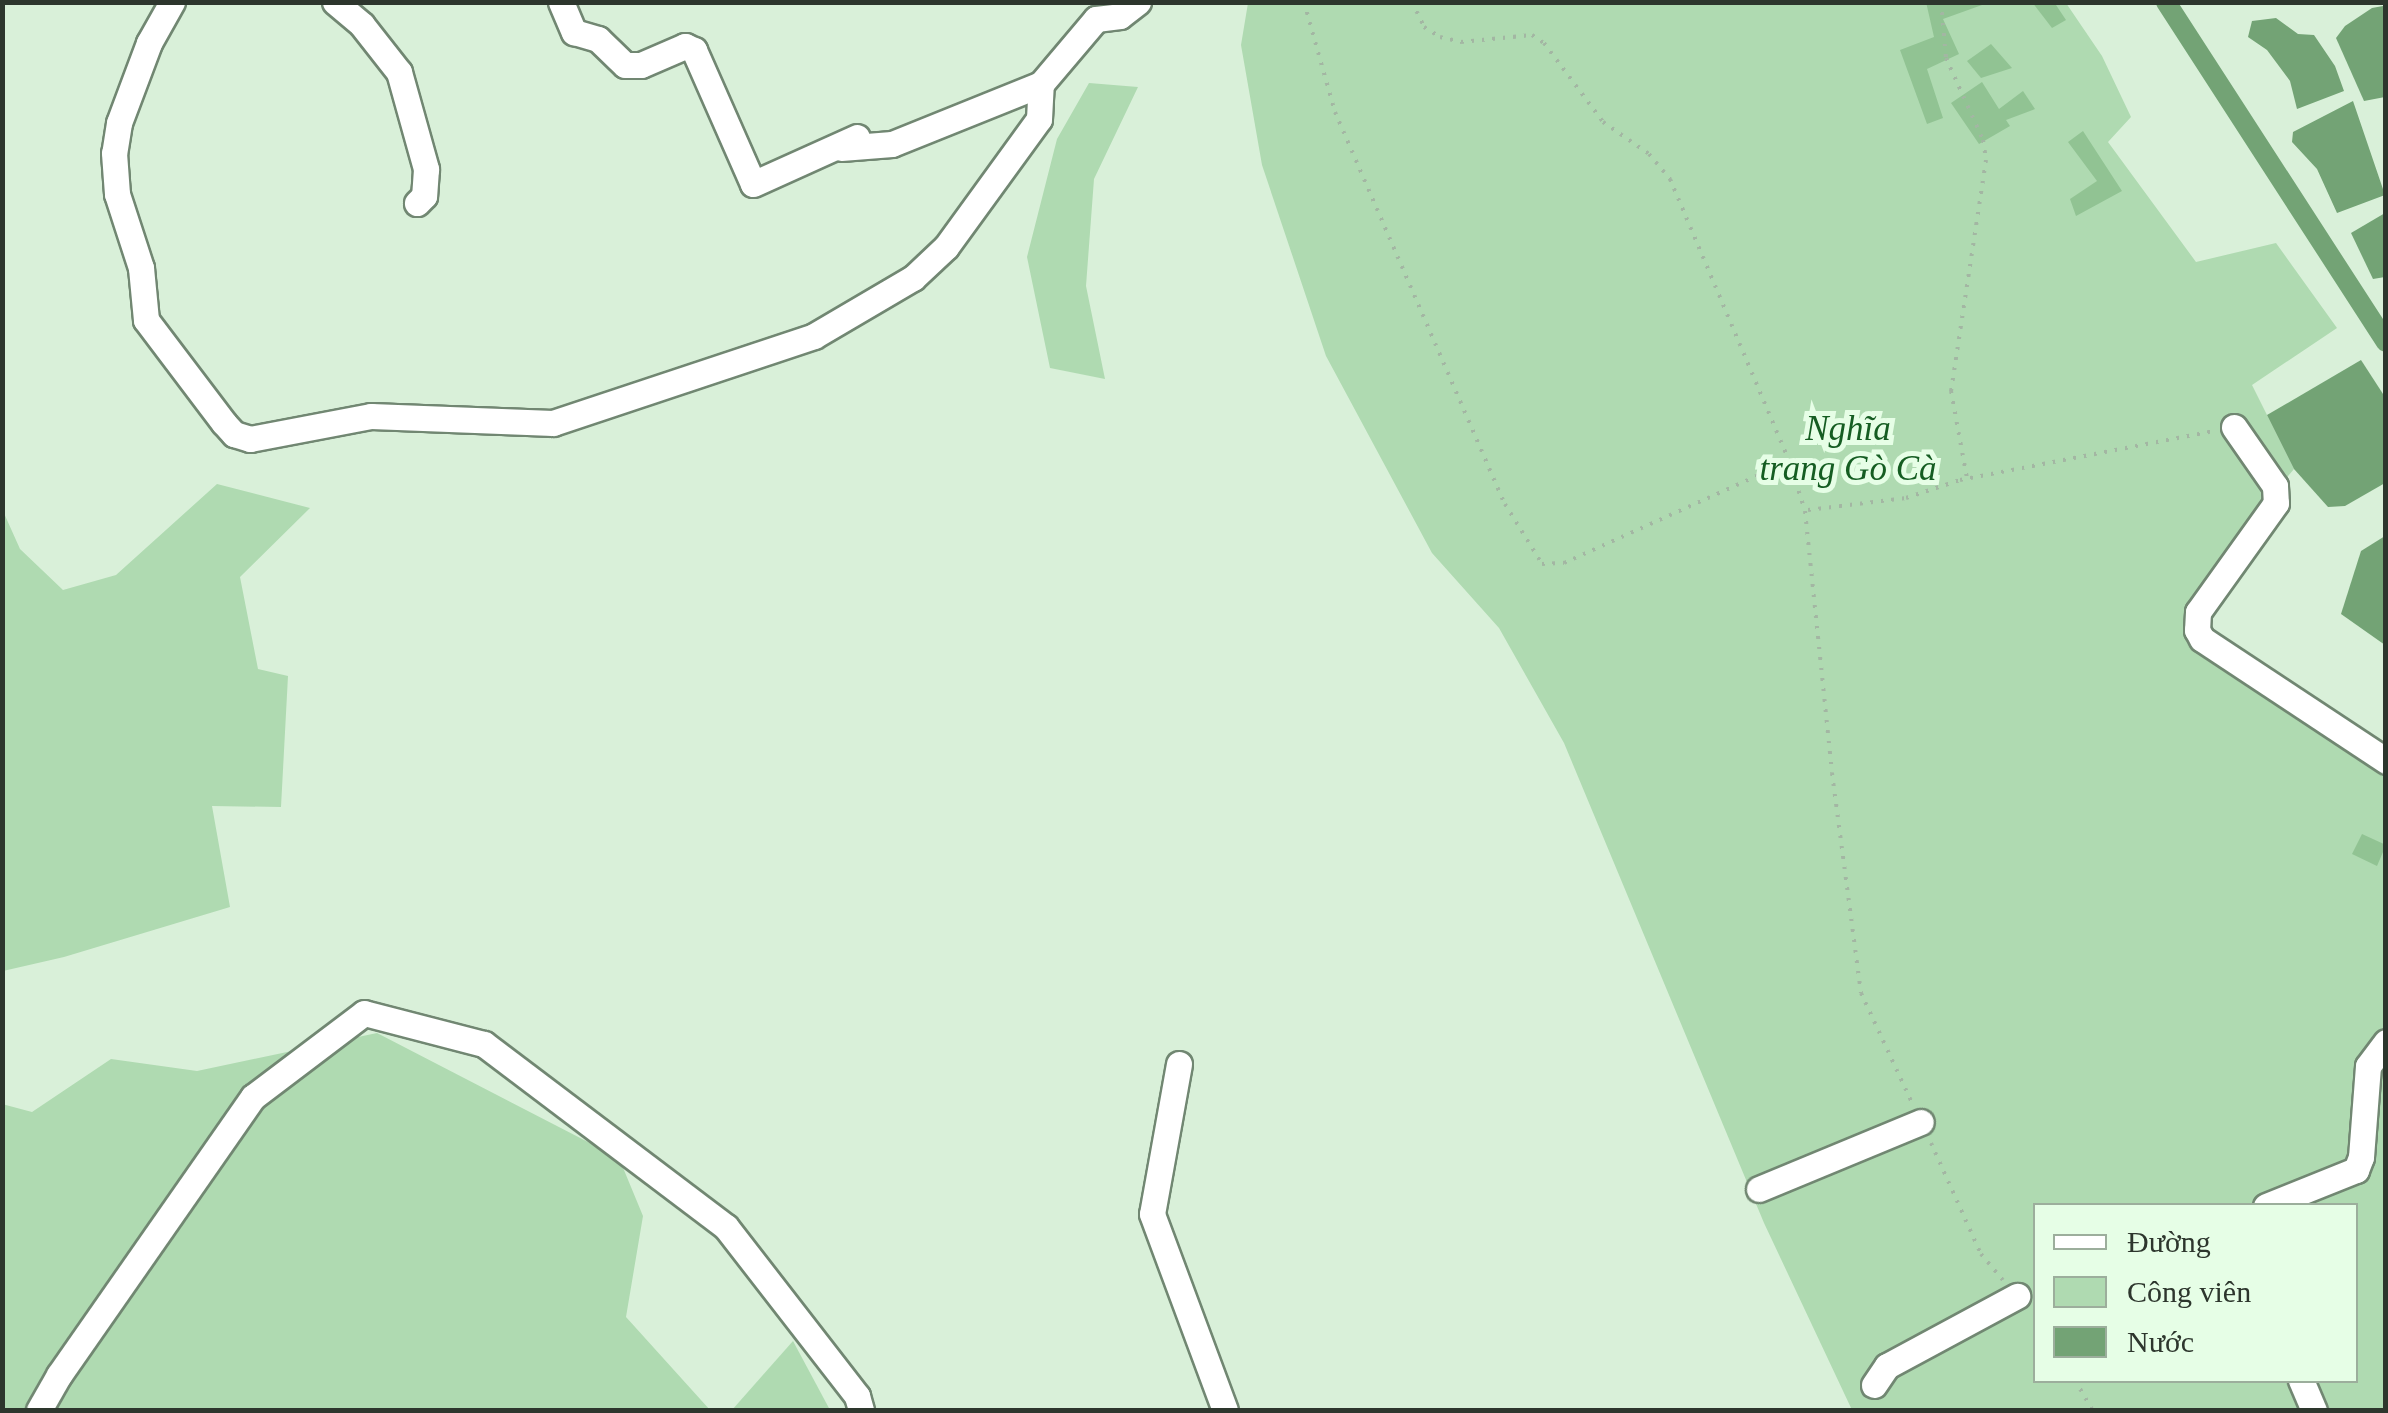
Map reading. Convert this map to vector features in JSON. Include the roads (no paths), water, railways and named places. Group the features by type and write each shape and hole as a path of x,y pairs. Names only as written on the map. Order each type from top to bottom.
{"street":[{"path":"172,2 149,42 120,123 114,153 116,194 141,268 146,320 152,332 224,423 241,437 371,416 552,423 814,336 913,278 946,248 1039,119 1041,84"},
{"path":"334,2 370,34 400,72 426,169 424,196 417,203"},
{"path":"561,2 574,32 598,39 625,65 640,65 685,46 694,50 753,184 857,137"},
{"path":"831,149 892,144 1041,84 1096,19 1120,16 1138,2"},
{"path":"2234,428 2275,486 2276,504 2198,612 2197,630 2202,639 2386,761"},
{"path":"39,1410 59,1375 253,1097 364,1012 484,1044 726,1227 857,1396 862,1410"},
{"path":"2274,1203 2356,1170 2361,1156 2368,1066 2386,1042"},
{"path":"1179,1064 1152,1214 1225,1410"},
{"path":"1759,1189 1921,1122"},
{"path":"1874,1384 1887,1366 2016,1296"},
{"path":"2301,1383 2314,1410"}],"water":[{"path":"2383,6 2385,97 2364,101 2336,38 2345,26 2372,8"},
{"path":"2276,18 2298,34 2314,35 2335,66 2344,91 2297,109 2290,81 2267,50 2248,37 2252,21"},
{"path":"2353,101 2385,195 2337,213 2317,169 2292,142 2293,132"},
{"path":"2385,213 2385,277 2373,279 2351,233"},
{"path":"2361,360 2385,397 2385,483 2345,506 2328,507 2294,469 2267,415"},
{"path":"2385,536 2385,645 2341,614 2361,551"}],"waterway":[{"path":"2166,2 2386,342"}],"park label":[{"name":"Nghĩa trang Gò Cà","path":"1848,449"}]}
